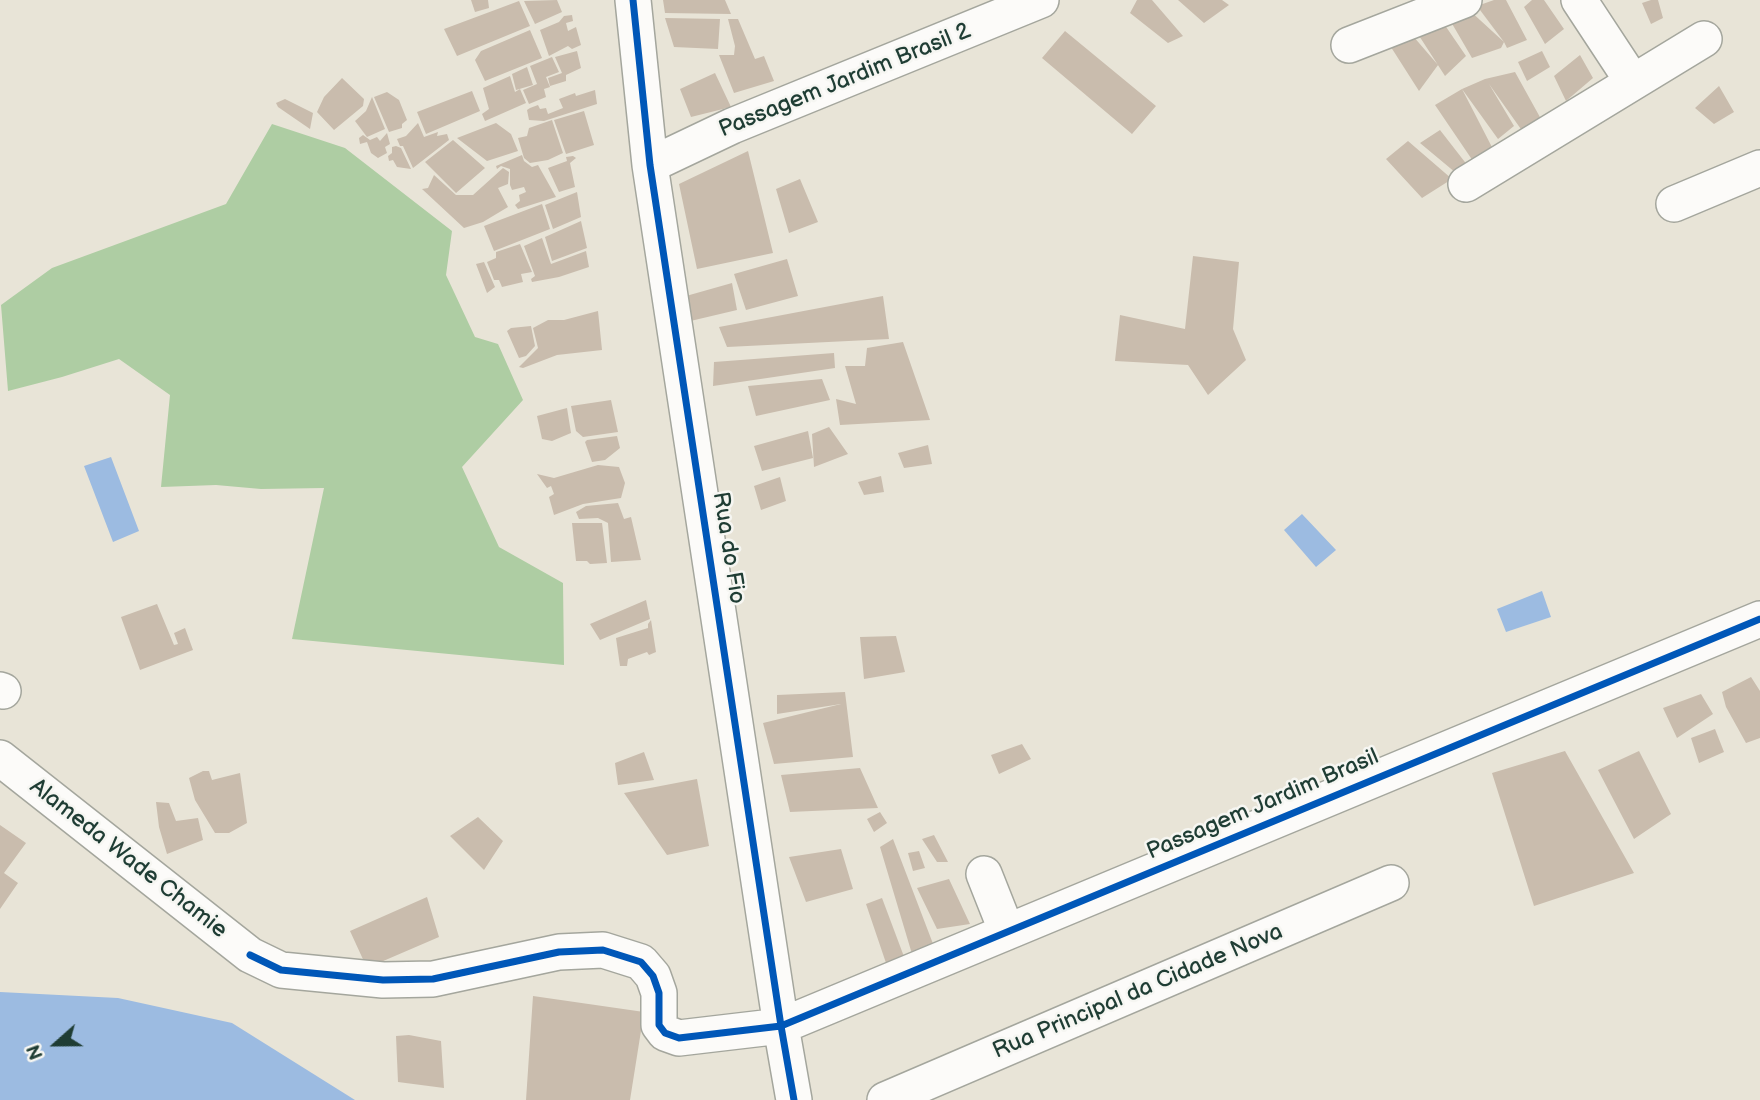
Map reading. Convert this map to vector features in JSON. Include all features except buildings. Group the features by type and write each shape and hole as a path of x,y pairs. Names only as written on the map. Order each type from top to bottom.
{"street":[{"name":"Rua do Fio","path":"633,0 650,165 794,1100"},
{"name":"Passagem Jardim Brasil 2","path":"650,165 732,126 1041,0"},
{"path":"1349,45 1464,0"},
{"path":"1579,0 1633,82"},
{"path":"1466,184 1704,39"},
{"path":"1674,204 1760,168"},
{"name":"Passagem Jardim Brasil","path":"781,1026 1760,619"},
{"name":"Alameda Wade Chamie","path":"0,758 250,955 281,970 383,980 433,979 559,952 603,950 641,962 653,976 659,993 659,1025 666,1033 678,1038 781,1026"},
{"path":"984,874 1007,932"},
{"name":"Rua Principal da Cidade Nova","path":"885,1100 1391,883"}],"green space":[{"path":"272,124 345,148 452,231 446,275 475,337 498,344 523,400 462,467 499,547 563,583 564,665 292,639 324,488 261,489 216,485 161,487 170,395 119,359 8,391 1,305 52,268 226,204"}],"water":[{"path":"111,457 139,531 113,542 84,466"},
{"path":"1302,514 1336,550 1316,567 1284,530"},
{"path":"1542,591 1551,617 1506,632 1497,609"},
{"path":"0,992 118,998 232,1023 355,1100 0,1100"}],"cycle path":[{"path":"633,0 650,165 794,1100"},
{"path":"250,955 281,970 383,980 433,979 559,952 603,950 641,962 653,976 659,993 659,1025 665,1033 679,1038 781,1026 1760,619"}]}
